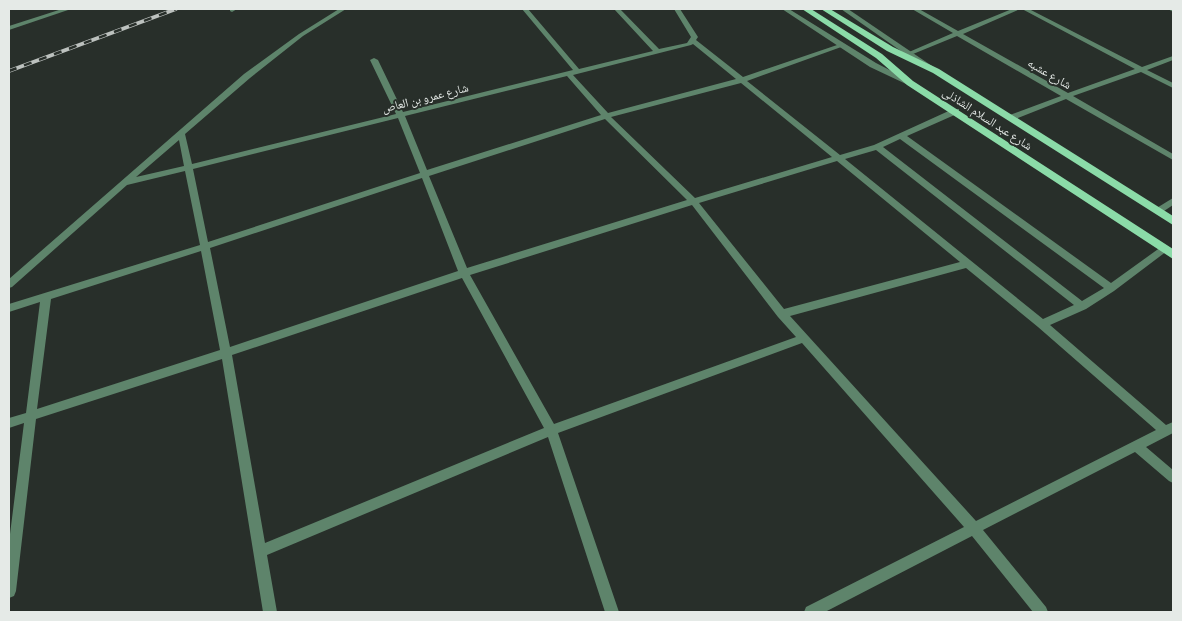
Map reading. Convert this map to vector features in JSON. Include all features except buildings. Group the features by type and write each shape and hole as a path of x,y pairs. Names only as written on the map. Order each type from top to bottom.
{"main road":[{"path":"806,9 891,64 910,83"},
{"path":"825,9 904,57 936,71"},
{"name":"شارع عبد السلام الشاذلى","path":"936,71 1173,221"},
{"name":"شارع عبد السلام الشاذلى","path":"910,83 956,111 1169,252"}],"street":[{"path":"9,28 68,9"},
{"path":"9,284 274,54 343,9"},
{"path":"525,9 606,116 693,201 782,314 974,529 1041,612"},
{"path":"617,9 658,52"},
{"path":"677,9 695,37 694,41 1169,429 811,612"},
{"name":"شارع عبد السلام الشاذلى","path":"785,9 873,65 910,83"},
{"name":"شارع عبد السلام الشاذلى","path":"844,9 936,71"},
{"name":"شارع عشبه","path":"915,9 1173,156"},
{"path":"911,53 1017,9"},
{"path":"1025,9 1173,86"},
{"name":"شارع عمرو بن العاص","path":"126,183 658,52 694,41"},
{"path":"9,308 606,116 742,80 842,45"},
{"path":"1010,118 1173,58"},
{"path":"374,60 401,115 464,273 551,430 612,612"},
{"path":"9,423 31,414 226,353 464,273 693,201 877,147 956,111"},
{"path":"182,135 203,247 226,353 270,612"},
{"path":"901,136 1110,288"},
{"path":"877,147 1082,306"},
{"path":"1158,211 1173,202"},
{"path":"1042,324 1082,306 1169,252"},
{"path":"782,314 966,264"},
{"path":"9,591 13,530 31,414 46,296"},
{"path":"259,552 551,430 804,338"},
{"path":"1137,446 1173,477"}],"railway":[{"path":"9,71 176,9"}]}
